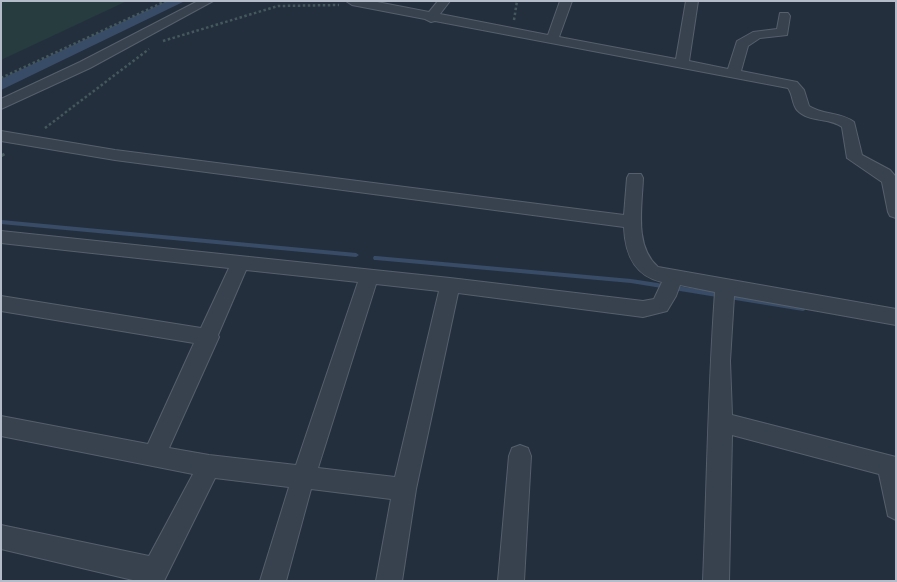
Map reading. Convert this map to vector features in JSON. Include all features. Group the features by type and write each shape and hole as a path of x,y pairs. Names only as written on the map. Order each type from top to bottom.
{"street":[{"path":"1,105 85,65 208,1"},
{"path":"352,1 371,3 431,18 792,85 798,90 801,105 806,111 846,122 854,158 884,174 890,181 896,212"},
{"path":"431,18 444,1"},
{"path":"552,40 566,1"},
{"path":"682,64 692,1"},
{"path":"734,73 742,44 757,34 783,32 784,16"},
{"path":"1,136 115,155 634,222"},
{"path":"635,178 634,222 639,260 646,269 672,277 896,317"},
{"path":"1,237 369,278 450,285 642,309 660,306 667,296 672,277"},
{"path":"154,456 209,337 240,264"},
{"path":"273,581 303,478 369,278"},
{"path":"389,581 404,489 450,285"},
{"path":"716,581 721,422 720,361 726,287"},
{"path":"1,302 209,337"},
{"path":"721,422 892,467 896,508"},
{"path":"1,426 208,466 404,489"},
{"path":"511,581 520,456"},
{"path":"1,537 152,576 208,466"}],"path":[{"path":"1,78 166,1"},
{"path":"157,44 278,6 371,3"},
{"path":"1,156 29,140 149,49"}],"green space":[{"path":"1,1 127,1 1,60"}],"waterway":[{"path":"1,85 178,1"},
{"path":"1,222 356,255"},
{"path":"376,258 631,281 803,308"}]}
